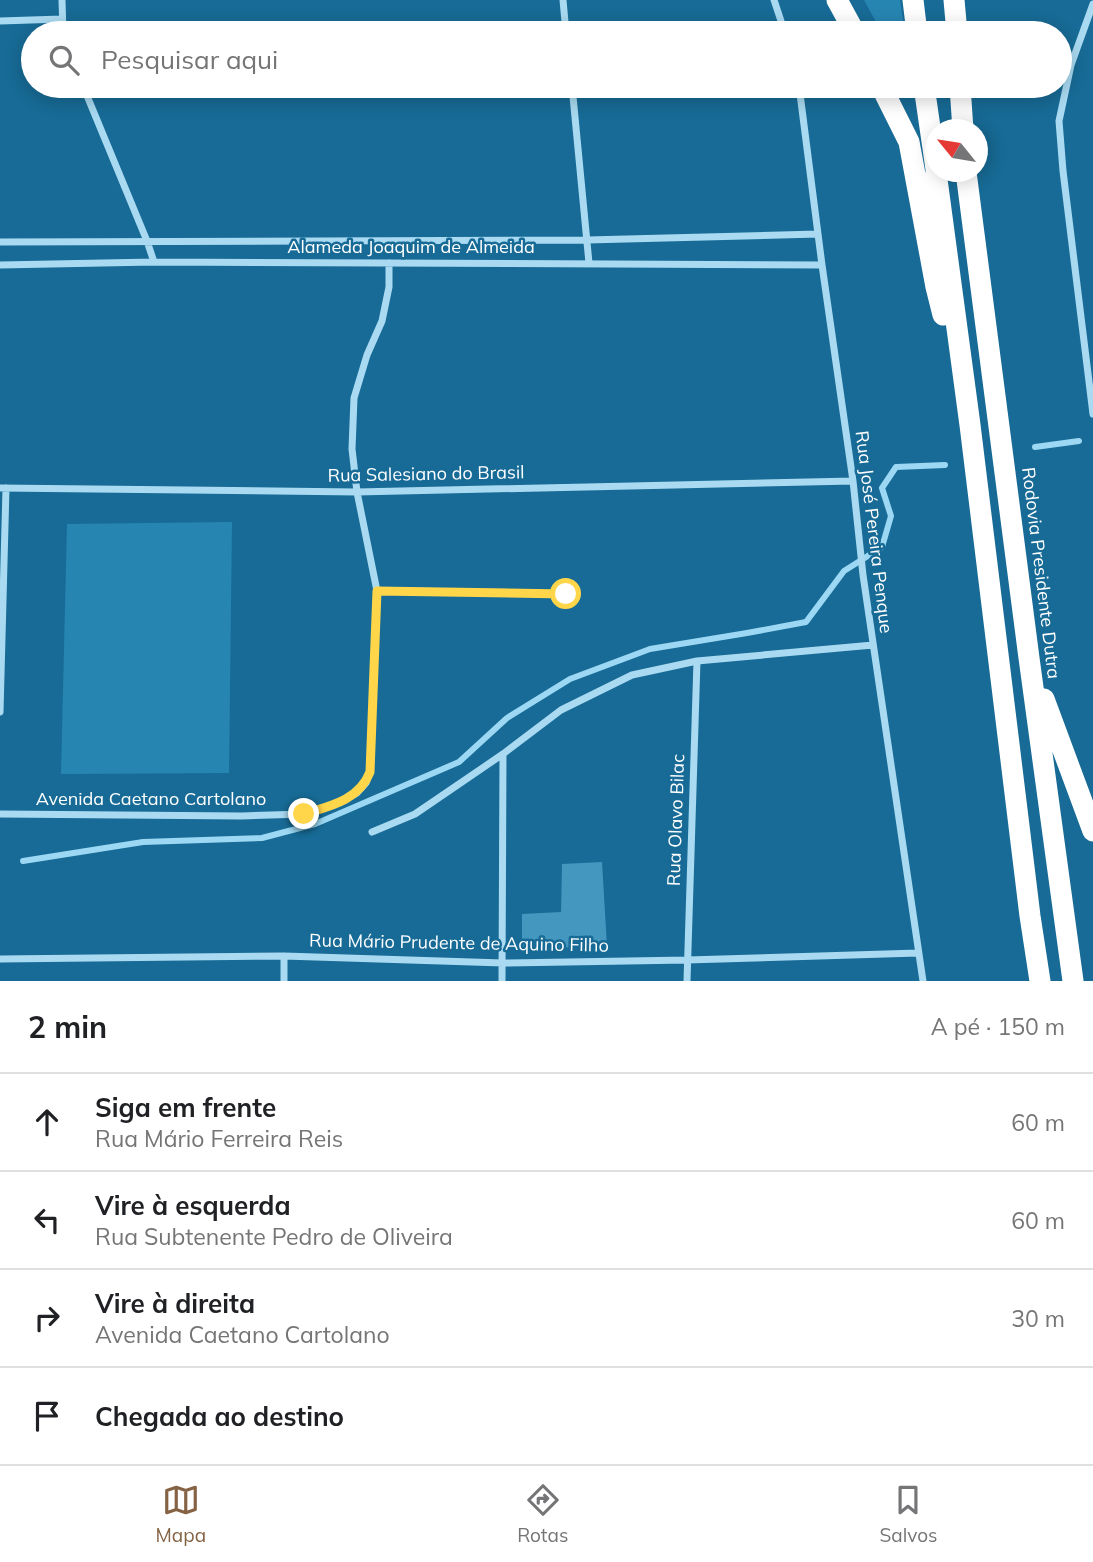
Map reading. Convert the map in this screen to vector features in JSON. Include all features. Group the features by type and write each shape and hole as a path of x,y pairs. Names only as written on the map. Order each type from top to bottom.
{"highway":[{"path":"837,0 848,21"},
{"path":"913,0 916,21"},
{"path":"954,0 956,21"},
{"path":"887,98 909,142 936,287 970,425"},
{"path":"926,98 929,119"},
{"path":"961,98 962,119"},
{"path":"938,182 1040,981"},
{"name":"Rodovia Presidente Dutra","path":"967,182 1073,981"},
{"path":"1029,658 1093,831"}],"street":[{"path":"0,21 62,19 62,0"},
{"path":"563,0 565,21"},
{"path":"774,0 781,21"},
{"path":"1072,62 1093,4"},
{"path":"88,98 154,262"},
{"path":"573,98 589,263"},
{"name":"Rua José Pereira Penque","path":"801,98 853,481 863,575 923,981"},
{"path":"1064,98 1059,121 1063,171 1093,414"},
{"name":"Alameda Joaquim de Almeida","path":"0,242 587,240 818,234"},
{"name":"Alameda Joaquim de Almeida","path":"0,265 154,262 822,265"},
{"path":"388,263 389,287 382,321 367,355 354,398 352,449 357,492 377,591 566,594"},
{"name":"Rua Salesiano do Brasil","path":"3,488 357,492 853,481"},
{"path":"0,712 3,488"},
{"name":"Avenida Caetano Cartolano","path":"0,814 304,814 336,804 356,793 366,783 370,772 377,591"},
{"path":"372,832 415,814 503,754 561,710 632,675 696,661 873,645"},
{"name":"Rua Olavo Bilac","path":"687,981 696,661"},
{"path":"502,981 503,754"},
{"name":"Rua Mário Prudente de Aquino Filho","path":"0,959 284,956 503,962 918,953"},
{"path":"284,956 284,981"}],"shaded area":[{"path":"864,0 900,0 903,21 875,21"},
{"path":"232,522 229,773 61,774 67,524"}],"building":[{"path":"602,862 607,946 522,949 522,914 561,912 562,864"}],"waterway":[{"path":"1035,447 1079,441"},
{"path":"23,861 143,842 262,838 315,824 459,762 507,718 570,679 650,649 806,622 844,571 882,547 891,516 882,488 896,467 945,465"}],"route":[{"path":"304,814 336,804 356,793 366,783 370,772 377,591 566,594"}]}
